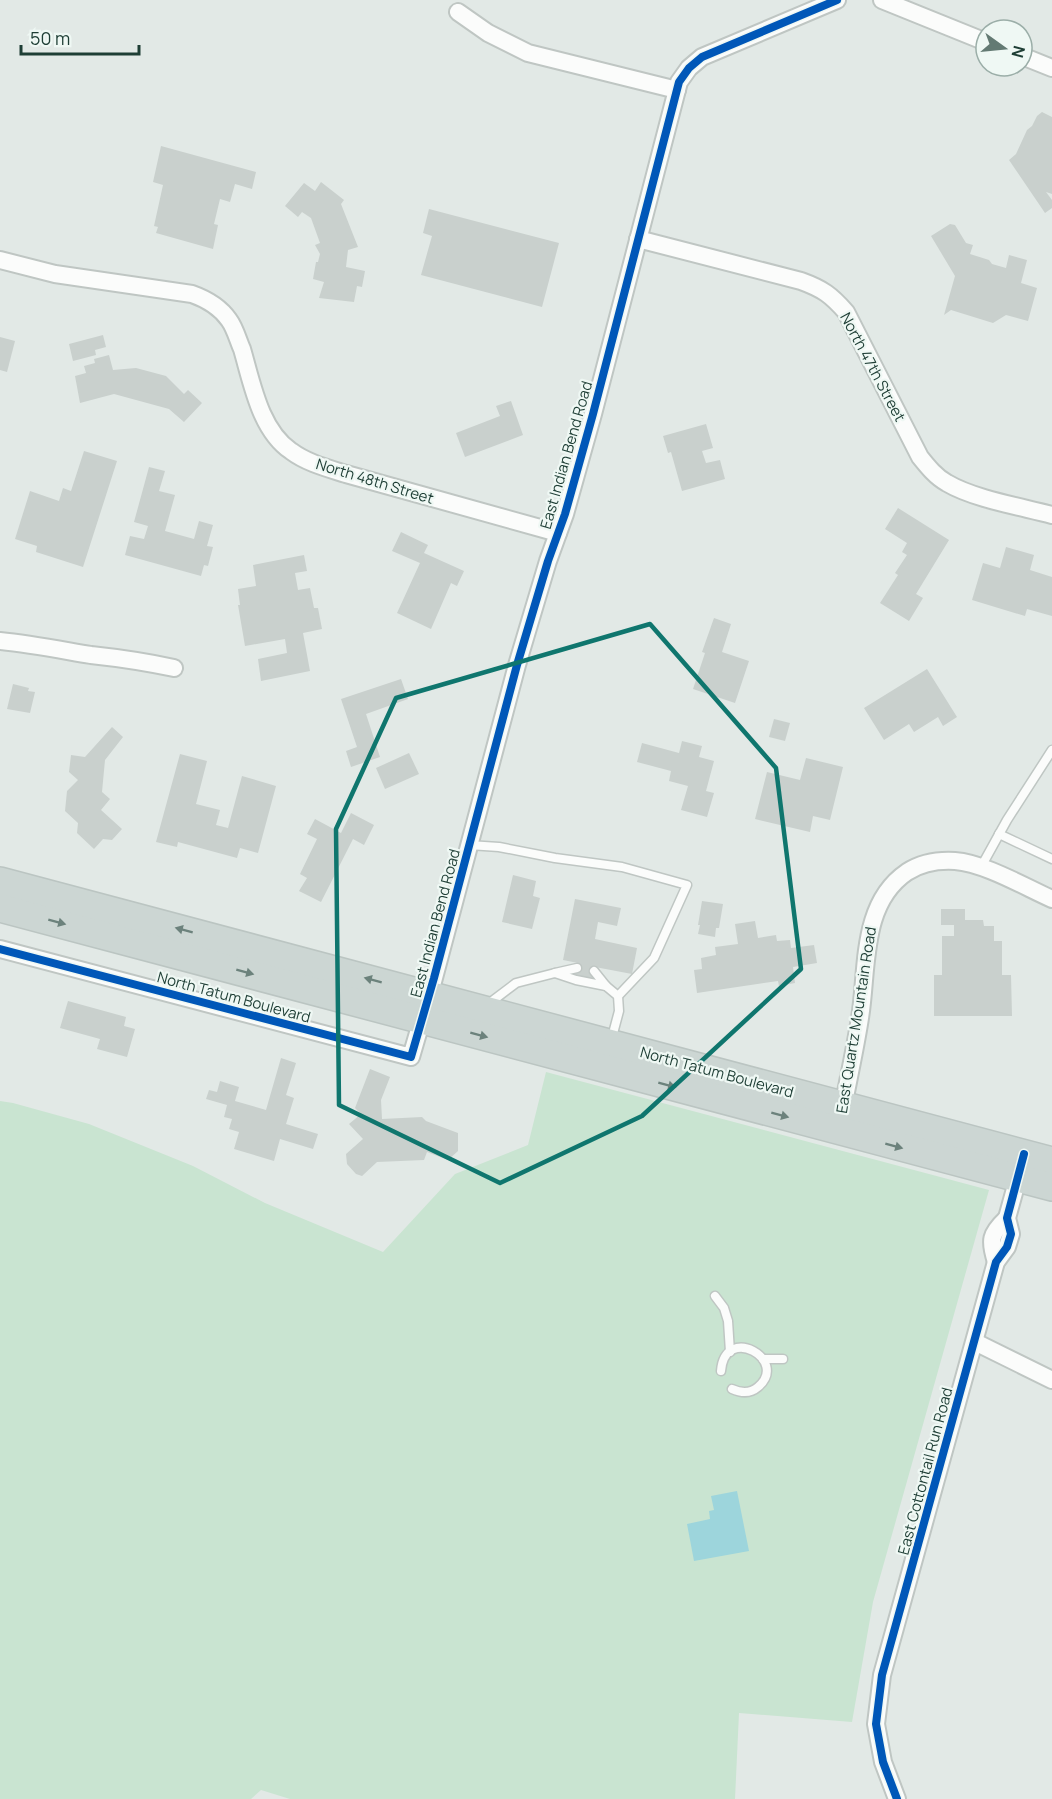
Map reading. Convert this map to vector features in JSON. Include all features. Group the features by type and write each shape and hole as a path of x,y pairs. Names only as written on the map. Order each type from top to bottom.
{"main road":[{"name":"North Tatum Boulevard","path":"0,881 426,1008 482,1009 611,1043 840,1118"},
{"name":"North Tatum Boulevard","path":"0,908 426,1008 1021,1166 1052,1187"},
{"name":"North Tatum Boulevard","path":"1021,1166 1052,1161"}],"street":[{"name":"East Indian Bend Road","path":"426,1008 517,665 593,414 679,82 702,57 837,0"},
{"path":"882,0 974,37"},
{"path":"458,12 488,33 528,53 677,90"},
{"path":"1034,61 1052,68"},
{"name":"North 47th Street","path":"638,239 801,281 832,296 846,312 920,457 932,471 947,483 974,494 1052,515"},
{"name":"North 48th Street","path":"0,261 63,275 192,294 204,299 230,320 262,412 271,429 289,450 318,465 346,474 558,533"},
{"path":"0,641 137,660 174,668"},
{"name":"East Quartz Mountain Road","path":"840,1118 860,1018 870,931 875,912 885,892 899,878 927,863 956,861 981,868"},
{"path":"981,868 1052,899"},
{"name":"North Tatum Boulevard","path":"0,949 411,1057 426,1008"},
{"name":"East Cottontail Run Road","path":"897,1799 883,1762 876,1724 882,1675 996,1262 1007,1247 1011,1234 1007,1218 1021,1166"},
{"path":"975,1342 1052,1380"}],"lane":[{"path":"981,868 999,834 1052,750"},
{"path":"999,834 1052,860"},
{"path":"470,845 499,847 555,858 622,867 687,885 654,958 618,996"},
{"path":"482,1009 516,983 577,968"},
{"path":"594,971 618,996 619,1011 611,1043"},
{"path":"555,973 606,986"},
{"path":"715,1296 724,1308 728,1321 730,1352"},
{"path":"721,1371 725,1358 737,1348 744,1347 759,1353 764,1359 766,1375 758,1387 745,1392 732,1389"},
{"path":"764,1359 783,1359"}],"highlighted area":[{"path":"650,624 776,768 801,969 642,1116 500,1183 339,1105 336,829 396,698"}],"green space":[{"path":"546,1072 989,1190 873,1602 852,1722 739,1713 735,1799 290,1799 261,1790 251,1799 0,1799 0,1101 89,1124 193,1166 265,1203 383,1252 455,1174 528,1145"}],"water":[{"path":"737,1491 749,1551 694,1561 687,1524 710,1519 709,1511 714,1510 711,1496"}],"building":[{"path":"1042,112 1052,117 1052,194 1046,192 1052,200 1052,208 1045,213 1009,160 1016,154 1027,130"},
{"path":"161,146 256,172 252,189 235,184 230,202 220,199 214,224 218,225 213,249 156,233 158,227 154,226 163,185 153,182"},
{"path":"321,182 344,200 341,204 358,247 348,250 346,267 365,271 362,287 357,286 354,302 319,298 324,282 313,279 320,254 315,245 320,243 311,218 302,212 298,217 285,206 304,183 315,191"},
{"path":"429,209 559,243 542,307 421,275 432,236 423,233"},
{"path":"950,224 955,225 966,243 973,245 970,254 1006,268 1009,255 1027,260 1021,283 1037,288 1028,321 1006,315 993,323 951,310 944,315 955,276 931,236"},
{"path":"103,335 106,347 95,350 96,355 73,361 69,344"},
{"path":"0,337 15,341 7,372 0,370"},
{"path":"109,355 113,370 136,368 166,376 184,394 188,390 202,403 184,422 169,409 114,394 80,403 75,376 86,373 84,366 95,363 94,359"},
{"path":"511,401 523,435 465,457 456,433 500,416 496,406"},
{"path":"706,424 713,448 702,451 706,463 720,460 725,479 682,491 671,452 668,453 663,436"},
{"path":"84,451 117,461 83,567 36,552 37,546 15,539 30,491 59,501 63,488 71,491"},
{"path":"149,467 165,471 159,491 175,495 165,531 194,539 199,521 213,525 207,546 213,547 208,566 204,565 201,576 125,555 130,536 144,539 148,526 134,522"},
{"path":"898,508 949,540 916,594 923,598 909,621 880,603 898,575 895,573 907,555 902,552 907,543 885,529"},
{"path":"401,532 428,545 424,553 464,571 457,586 451,583 431,629 397,613 420,563 392,551"},
{"path":"1006,547 1034,555 1030,570 1052,577 1052,616 1027,609 1025,616 972,600 983,563 1000,568"},
{"path":"304,555 307,571 295,573 298,590 310,588 314,608 318,608 322,629 303,633 310,671 261,681 258,659 287,653 285,639 245,646 238,605 240,605 238,589 256,586 253,565"},
{"path":"714,618 731,624 722,652 749,661 735,703 693,689 705,653 702,652"},
{"path":"927,669 957,717 943,726 938,717 914,732 909,724 884,740 864,708"},
{"path":"401,679 408,699 366,714 380,757 351,767 346,751 357,747 341,699"},
{"path":"13,684 35,692 30,713 7,709"},
{"path":"774,719 790,723 785,741 769,737"},
{"path":"112,727 123,737 105,760 102,792 110,799 101,810 122,829 112,840 103,839 94,849 77,833 78,823 65,811 67,791 78,780 69,772 71,755 85,757"},
{"path":"682,741 702,746 699,757 714,761 706,791 714,793 707,817 681,810 688,786 669,781 671,771 637,762 642,743 679,753"},
{"path":"409,753 419,774 385,789 376,768"},
{"path":"180,754 207,761 196,804 220,810 216,825 228,828 242,776 276,786 258,853 240,848 237,858 178,842 177,847 156,842"},
{"path":"806,758 843,767 830,820 813,816 810,832 755,819 767,772 800,780"},
{"path":"351,813 374,825 364,845 353,839 321,902 299,891 307,878 300,874 317,839 307,834 315,819 341,833"},
{"path":"513,875 536,881 533,896 540,898 532,929 502,922"},
{"path":"575,899 621,908 617,926 598,922 595,939 637,948 632,974 595,967 592,979 575,976 578,963 563,960"},
{"path":"702,901 723,904 715,937 698,934"},
{"path":"941,909 965,909 965,920 983,920 984,926 994,926 994,941 1002,941 1002,975 1011,975 1012,1016 934,1016 934,975 942,975 942,936 954,936 954,925 941,925"},
{"path":"755,921 758,938 776,935 777,941 790,940 791,948 814,945 817,963 793,967 795,983 779,986 778,981 697,993 694,970 702,969 701,958 716,955 715,947 738,944 735,924"},
{"path":"68,1001 126,1017 124,1026 135,1029 127,1057 97,1049 100,1039 60,1028"},
{"path":"281,1058 296,1063 286,1095 294,1098 286,1124 318,1134 313,1149 280,1139 274,1161 234,1149 239,1132 229,1129 232,1119 224,1117 227,1105 206,1099 209,1090 217,1092 220,1081 239,1087 235,1101 266,1110"},
{"path":"370,1069 390,1077 381,1100 382,1119 422,1117 426,1121 458,1133 458,1151 448,1160 427,1152 424,1160 377,1162 362,1176 356,1174 347,1164 346,1154 363,1139 349,1124 361,1114 355,1108"}],"cycle path":[{"path":"0,949 411,1057 517,665 548,561 565,514 593,414 679,82 689,68 702,57 837,0"},
{"path":"897,1799 883,1762 876,1724 882,1675 996,1262 1007,1247 1011,1234 1007,1218 1024,1154"}]}
